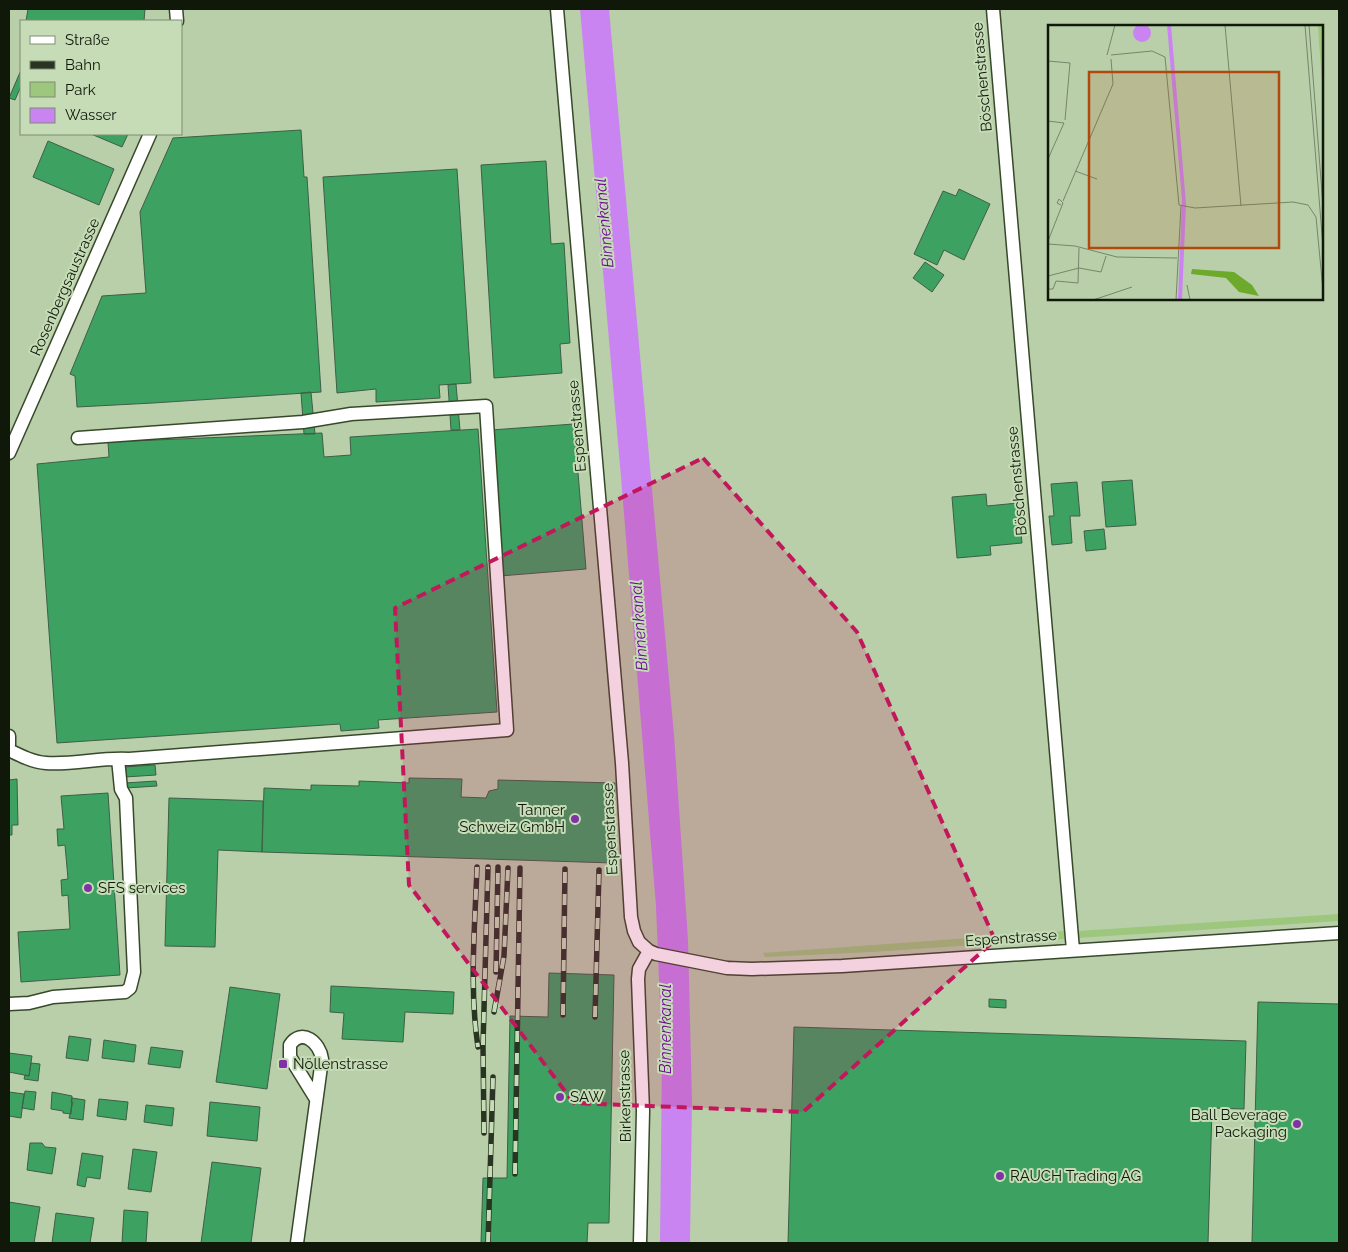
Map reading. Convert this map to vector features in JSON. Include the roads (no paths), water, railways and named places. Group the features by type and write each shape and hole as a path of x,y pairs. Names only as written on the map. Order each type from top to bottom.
{"street":[{"name":"Espenstrasse","path":"557,9 622,763 631,917 639,942 649,951 663,956 713,966 752,969 842,966 1339,933"},
{"name":"Böschenstrasse","path":"993,9 1073,950"},
{"name":"Rosenbergsaustrasse","path":"9,453 150,135"},
{"path":"9,750 28,759 45,763 58,763 507,730 486,406 351,414 303,422 78,438"},
{"path":"9,736 9,745"},
{"path":"9,1004 29,1004 53,997 125,992 130,988 134,972 126,798 121,789 118,758"},
{"name":"Birkenstrasse","path":"640,1243 643,1110 638,989 639,970 649,951"},
{"path":"297,1243 316,1099"}],"water":[{"name":"Binnenkanal","path":"580,9 609,9 674,735 688,940 692,1101 690,1243 660,1243 662,1053 656,906"}],"railway":[{"path":"477,867 473,979 478,1047"},
{"path":"484,1133 483,1045 488,867"},
{"path":"496,972 498,867"},
{"path":"494,1012 504,956 508,868"},
{"path":"515,1174 520,868"},
{"path":"563,1015 565,869"},
{"path":"595,1017 599,870"},
{"path":"488,1243 493,1077"}],"place":[{"name":"Tanner Schweiz GmbH","path":"575,819"},
{"name":"SFS services","path":"88,888"},
{"name":"Nöllenstrasse","path":"283,1064"},
{"name":"SAW","path":"560,1097"},
{"name":"Ball Beverage Packaging","path":"1297,1124"},
{"name":"RAUCH Trading AG","path":"1000,1176"}]}
